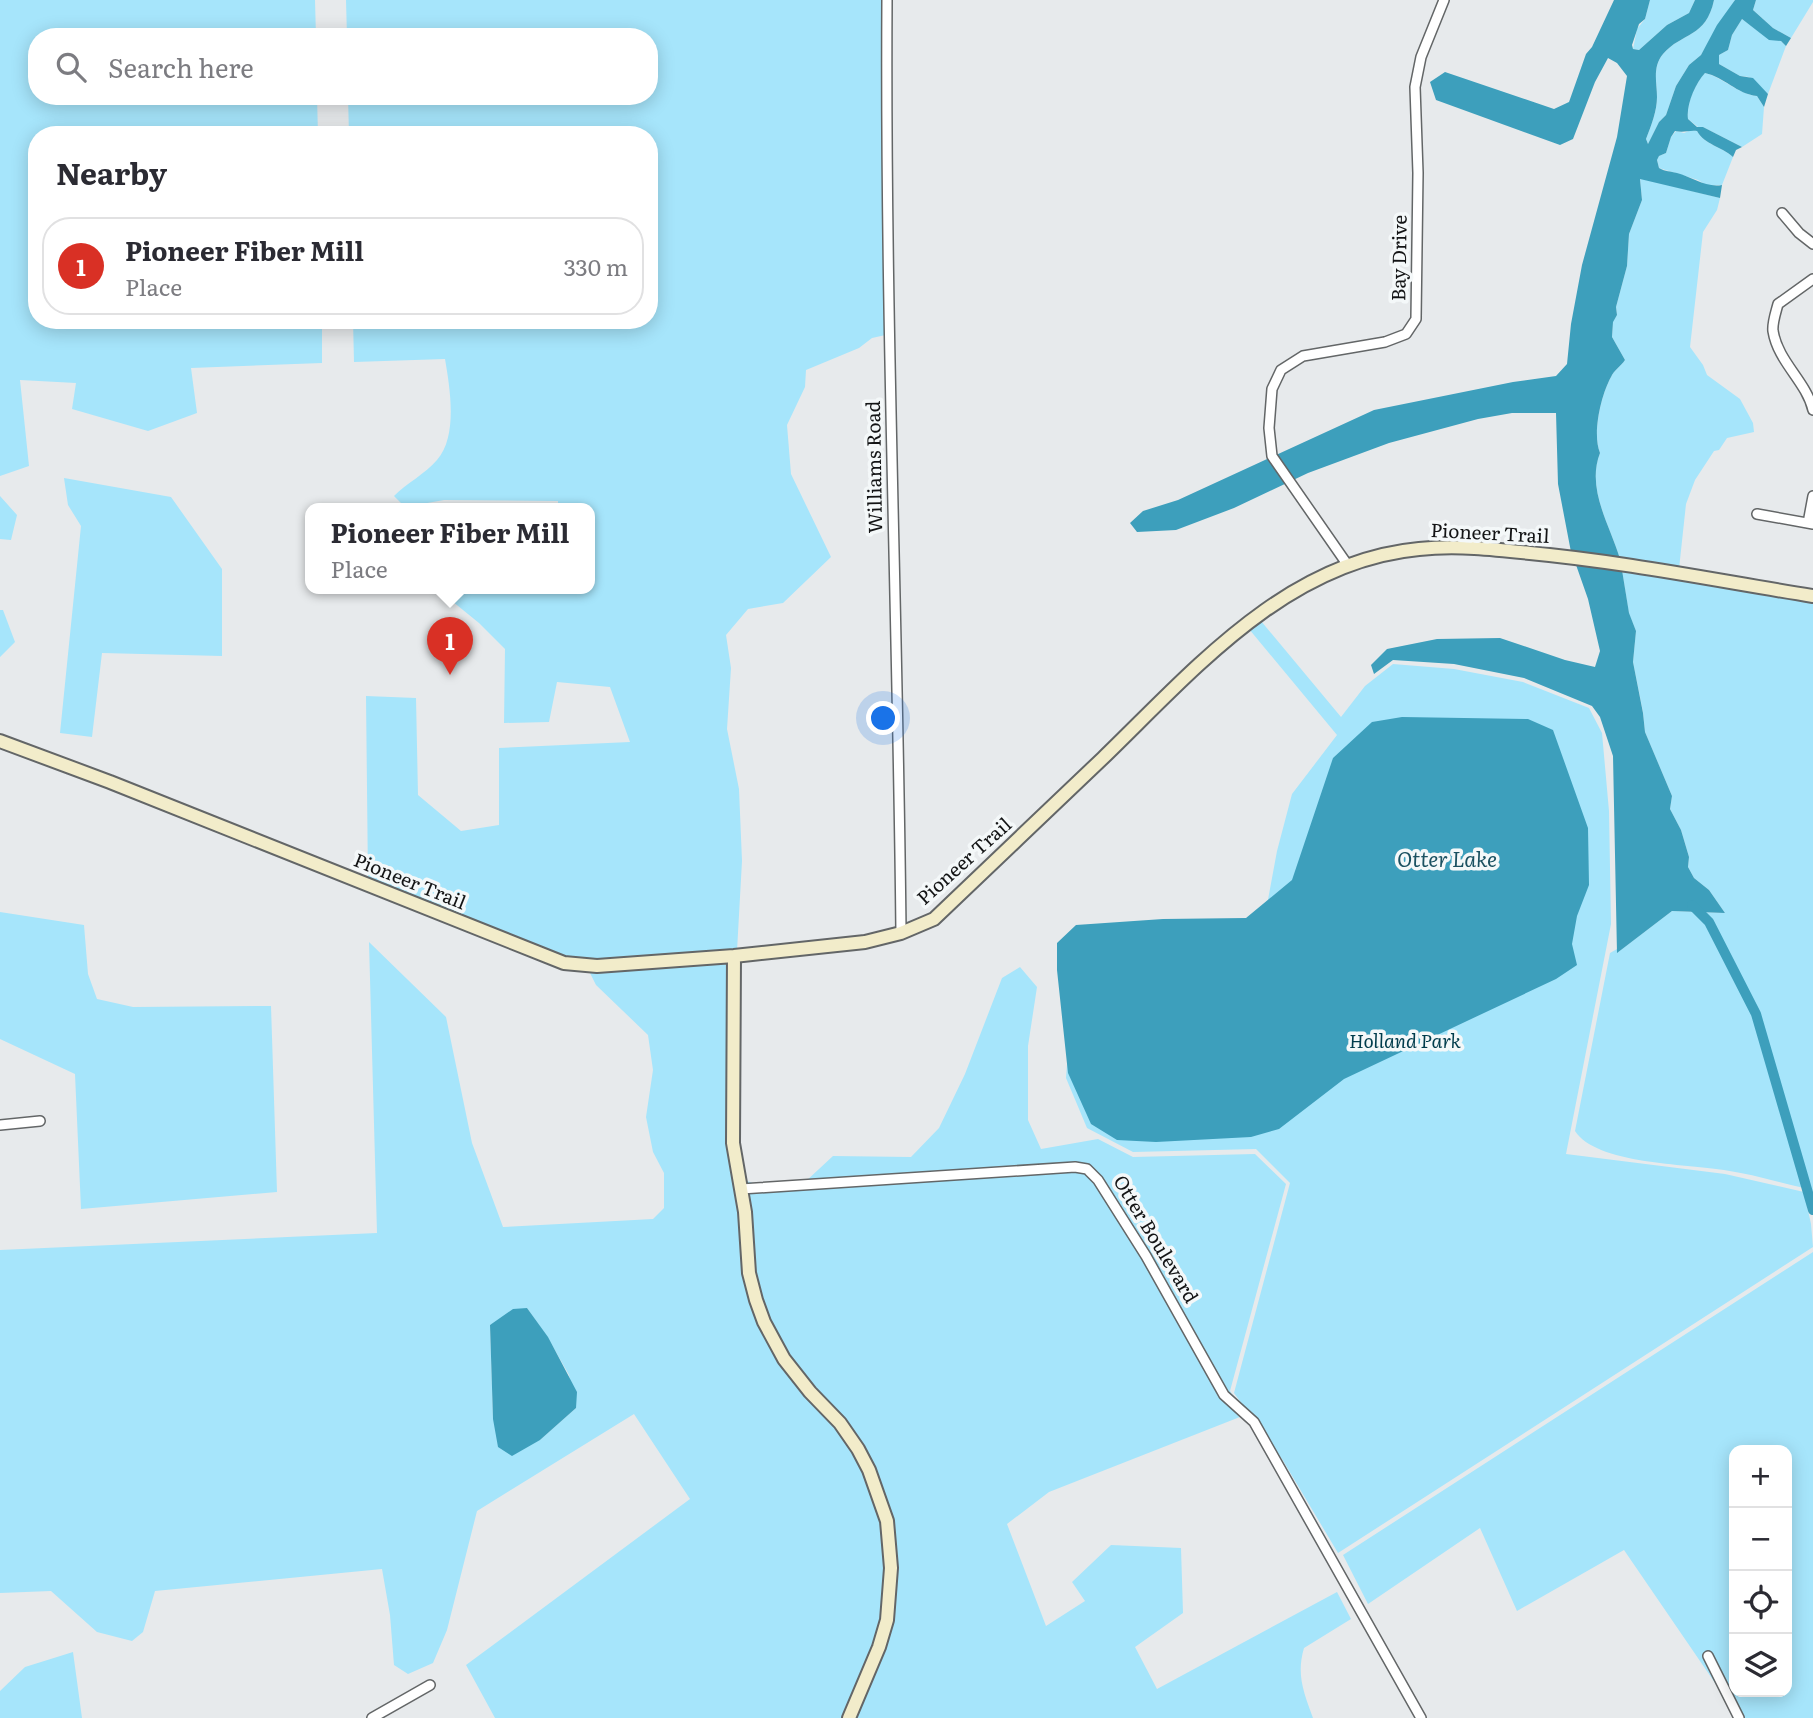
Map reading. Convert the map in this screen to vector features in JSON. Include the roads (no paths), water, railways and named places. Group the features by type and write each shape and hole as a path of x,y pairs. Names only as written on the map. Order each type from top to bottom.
{"street":[{"name":"Williams Road","path":"887,0 886,213 898,688 901,933"},
{"name":"Bay Drive","path":"1347,564 1272,456 1269,428 1272,389 1281,370 1303,356 1385,342 1406,334 1416,319 1418,173 1415,86 1421,57 1444,0"},
{"path":"1782,213 1799,233 1813,244"},
{"path":"1813,279 1778,304 1772,329 1780,354 1810,398 1813,410"},
{"path":"1757,514 1811,523 1813,496"},
{"name":"Pioneer Trail","path":"0,741 110,782 564,963 597,966 734,956 865,942 901,933 934,919 1214,649 1279,602 1347,564 1417,549 1449,547 1570,557 1813,596"},
{"path":"734,956 733,1143 745,1212 749,1273 764,1322 791,1368 840,1423 858,1449 869,1470 887,1521 891,1568 887,1620 849,1718"},
{"path":"0,1125 40,1121"},
{"name":"Otter Boulevard","path":"741,1189 1075,1167 1087,1169 1098,1180 1146,1256 1224,1395 1254,1422 1421,1718"},
{"path":"1708,1656 1739,1718"},
{"path":"372,1718 430,1685"}],"water":[{"path":"1614,0 1650,0 1645,19 1639,24 1632,45 1633,49 1639,50 1667,25 1689,13 1695,0 1714,0 1710,12 1699,28 1670,47 1657,64 1657,102 1646,139 1648,144 1659,122 1666,115 1676,86 1689,65 1701,55 1717,25 1735,0 1756,0 1753,10 1773,28 1791,38 1786,46 1781,41 1769,40 1742,19 1732,35 1728,50 1719,55 1719,64 1740,76 1753,78 1768,94 1764,107 1757,96 1705,73 1695,89 1688,107 1688,119 1697,127 1703,127 1742,147 1736,150 1733,157 1704,139 1697,131 1675,131 1666,153 1657,160 1659,168 1664,170 1705,184 1722,185 1720,198 1640,179 1642,200 1629,234 1627,266 1616,307 1617,315 1613,322 1612,337 1625,360 1607,385 1597,425 1600,453 1596,466 1598,493 1620,559 1571,552 1558,484 1556,413 1512,413 1478,419 1389,443 1308,473 1234,508 1176,530 1137,532 1130,523 1143,511 1178,500 1374,410 1556,376 1567,364 1582,265 1617,137 1627,76 1617,63 1608,58 1595,82 1573,139 1560,145 1436,100 1430,82 1445,72 1554,109 1569,102 1586,54 1592,47"},
{"path":"1575,562 1622,570 1629,613 1636,631 1633,662 1645,732 1672,796 1670,809 1681,830 1689,857 1688,867 1694,878 1709,890 1725,913 1672,911 1617,953 1613,756 1600,717 1592,706 1524,678 1454,664 1393,660 1374,674 1371,665 1387,649 1437,639 1500,638 1595,667 1600,651 1588,599"},
{"name":"Otter Lake","path":"1402,717 1528,719 1553,730 1588,828 1589,885 1577,916 1572,944 1577,965 1556,979 1344,1079 1279,1129 1251,1137 1156,1142 1117,1140 1091,1124 1068,1073 1057,970 1057,943 1076,925 1163,919 1246,918 1292,880 1333,758 1372,722"},
{"path":"527,1308 548,1337 577,1392 576,1408 540,1440 512,1456 498,1447 493,1419 490,1325 513,1309"}],"waterway":[{"path":"1692,905 1709,922 1756,1014 1813,1210"}],"place":[{"name":"Pioneer Fiber Mill","path":"450,675"}],"park label":[{"name":"Holland Park","path":"1405,1041"}]}
